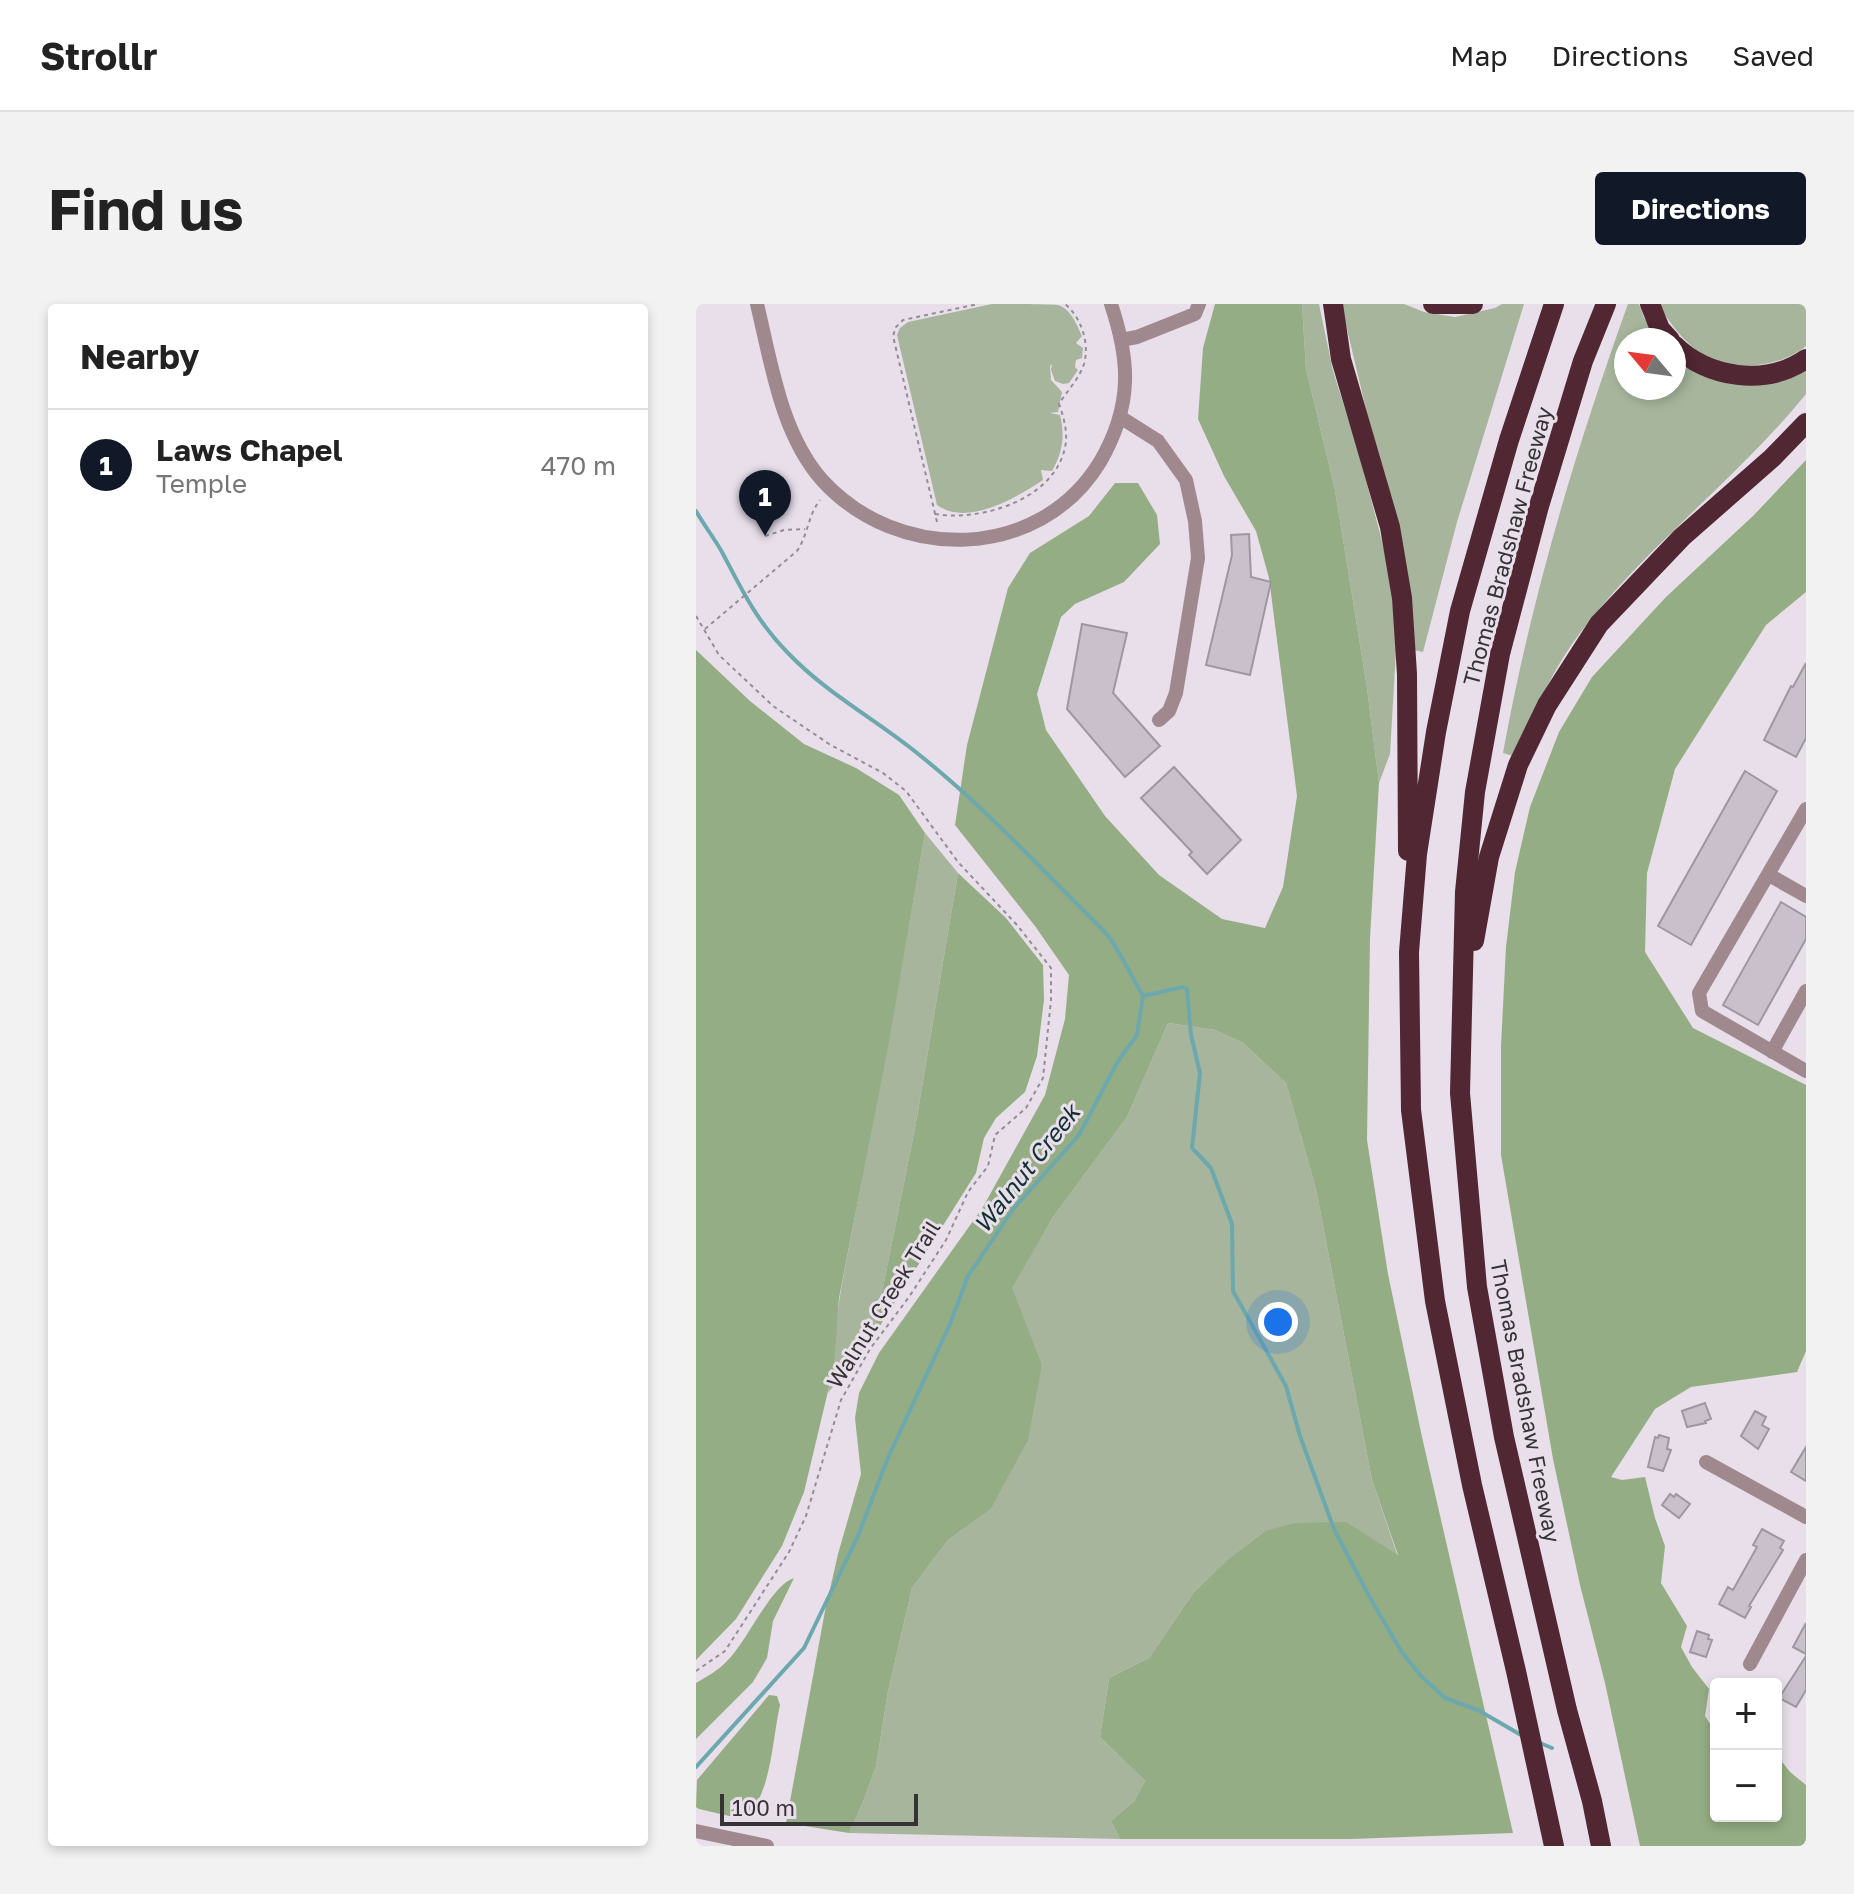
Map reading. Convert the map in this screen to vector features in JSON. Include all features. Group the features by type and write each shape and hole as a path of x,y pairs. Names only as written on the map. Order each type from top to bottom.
{"highway":[{"path":"1333,304 1341,359 1390,527 1402,598 1407,674 1409,952"},
{"path":"1433,304 1473,304"},
{"name":"Thomas Bradshaw Freeway","path":"1554,304 1509,440 1460,611 1436,732 1417,854 1409,952 1411,1110 1435,1301 1472,1485 1554,1846"},
{"name":"Thomas Bradshaw Freeway","path":"1601,1846 1504,1437 1477,1287 1460,1093 1465,892 1475,792 1500,654 1539,506 1583,361 1606,304"},
{"path":"1650,304 1660,328"},
{"path":"1686,355 1712,370 1736,375 1767,374 1806,359"},
{"path":"1461,1016 1489,857 1518,765 1547,705 1599,624 1682,537 1772,458 1806,423"}],"street":[{"path":"757,304 782,400 793,434 806,458 821,478 863,514 908,534 931,540 986,539 1014,532 1045,518 1071,498 1093,472 1109,446 1120,417 1125,382 1121,340 1111,304"},
{"path":"1121,340 1137,337 1195,314 1199,304"},
{"path":"1120,417 1158,441 1186,480 1195,521 1198,558 1176,693 1169,711 1159,720"},
{"path":"1806,809 1699,993 1702,1011 1806,1071"},
{"path":"1769,875 1806,896"},
{"path":"1772,1052 1806,991"},
{"path":"1706,1462 1806,1517"},
{"path":"1750,1664 1806,1560"},
{"path":"696,1831 767,1846"}],"path":[{"path":"937,523 893,336 903,320 978,304"},
{"path":"935,514 982,513 1007,505 1036,489 1050,477 1061,461 1066,440 1059,404 1083,365 1085,348 1082,328 1073,310 1065,304"},
{"path":"704,630 797,551 812,512 822,497"},
{"path":"765,536 784,530 807,529"},
{"name":"Walnut Creek Trail","path":"696,616 719,655 773,706 829,744 883,773 906,791 958,862 1017,925 1051,968 1043,1078 1026,1108 995,1135 988,1166 968,1192 946,1240 870,1349 841,1400 806,1516 789,1552 725,1651 696,1671"}],"green space":[{"path":"992,304 1063,307 1082,336 1076,343 1083,348 1082,358 1076,360 1078,370 1069,383 1055,381 1052,364 1050,366 1051,380 1062,392 1058,412 1050,413 1060,415 1062,430 1061,450 1052,471 1041,470 1043,480 991,508 977,512 949,511 937,505 897,335 908,322"},
{"path":"1215,304 1302,304 1306,369 1335,490 1379,783 1370,938 1367,1140 1388,1274 1422,1437 1513,1833 1351,1839 1120,1839 1111,1821 1134,1801 1145,1781 1100,1737 1109,1678 1149,1658 1194,1592 1228,1559 1265,1531 1295,1523 1346,1522 1398,1555 1372,1480 1316,1189 1286,1083 1243,1043 1215,1030 1168,1023 1127,1117 1053,1217 1012,1288 1042,1364 1028,1440 990,1510 948,1540 912,1588 888,1691 876,1766 849,1833 786,1823 825,1611 861,1474 855,1418 859,1393 879,1353 983,1207 1045,1095 1065,1019 1069,975 1035,926 955,825 967,745 1008,588 1030,553 1089,516 1115,483 1138,483 1157,515 1160,544 1124,582 1075,604 1061,617 1037,694 1046,730 1105,816 1159,875 1222,919 1265,928 1283,887 1297,796 1269,578 1256,531 1224,476 1198,419 1203,348"},
{"path":"1302,304 1319,304 1333,371 1360,457 1391,576 1396,651 1390,754 1379,783 1335,490 1306,369"},
{"path":"1341,304 1404,304 1424,312 1455,317 1502,304 1524,304 1457,522 1423,652 1413,650 1376,451"},
{"path":"1628,304 1639,304 1651,328 1620,328"},
{"path":"1658,304 1806,304 1806,346 1782,359 1753,366 1738,366 1711,359 1686,340 1686,328 1675,328"},
{"path":"1614,345 1614,400 1686,400 1686,364 1695,370 1806,367 1806,394 1751,455 1633,571 1580,633 1552,677 1513,756 1503,753 1514,696 1556,526"},
{"path":"1806,460 1806,592 1766,625 1675,769 1647,873 1645,952 1693,1028 1806,1085 1806,1351 1797,1372 1691,1387 1655,1409 1611,1477 1622,1480 1645,1477 1665,1546 1661,1583 1687,1626 1681,1647 1709,1689 1705,1716 1710,1724 1710,1822 1782,1822 1782,1762 1806,1785 1806,1846 1640,1846 1553,1459 1501,1155 1501,1046 1506,947 1515,872 1530,807 1559,732 1592,677 1666,597 1754,515"},
{"path":"696,650 750,701 804,744 856,768 899,795 925,833 888,1047 839,1298 834,1366 804,1492 782,1546 736,1619 696,1660"},
{"path":"925,833 958,873 916,1123 873,1337 828,1393 842,1284"},
{"path":"958,873 1006,918 1043,965 1044,1000 1037,1056 1025,1092 996,1118 984,1138 976,1173 873,1337 916,1123"},
{"path":"1168,1023 1215,1030 1243,1043 1286,1083 1316,1189 1372,1480 1398,1557 1265,1531 1228,1559 1194,1592 1149,1658 1109,1678 1100,1737 1145,1781 1134,1801 1111,1821 1120,1839 849,1833 876,1766 888,1691 912,1588 948,1540 990,1510 1042,1364 1011,1288 1053,1217 1127,1117"},
{"path":"794,1578 773,1621 767,1658 753,1682 696,1739 696,1683 727,1661 768,1602 785,1583"},
{"path":"769,1695 777,1696 780,1705 767,1777 757,1804 749,1816 729,1816 699,1809 696,1807 697,1780"}],"building":[{"path":"1249,534 1251,577 1271,582 1250,675 1206,665 1232,555 1231,535"},
{"path":"1082,624 1127,633 1113,693 1160,746 1125,777 1067,709"},
{"path":"1806,663 1806,738 1796,757 1764,740"},
{"path":"1174,767 1241,840 1207,874 1189,855 1192,852 1141,798"},
{"path":"1745,771 1777,791 1691,945 1658,926"},
{"path":"1781,902 1806,917 1806,939 1758,1025 1723,1005"},
{"path":"1705,1403 1711,1419 1687,1427 1682,1411"},
{"path":"1755,1411 1766,1417 1762,1425 1769,1429 1758,1449 1741,1436"},
{"path":"1655,1437 1669,1438 1667,1449 1671,1450 1663,1471 1648,1467"},
{"path":"1806,1447 1806,1481 1791,1472"},
{"path":"1670,1494 1674,1497 1676,1494 1690,1504 1679,1518 1662,1505"},
{"path":"1762,1529 1784,1541 1780,1548 1783,1550 1745,1618 1719,1604 1728,1587 1733,1590 1757,1547 1753,1545"},
{"path":"1806,1623 1806,1654 1793,1647"},
{"path":"1697,1631 1709,1635 1708,1639 1712,1640 1706,1657 1690,1652"},
{"path":"1806,1656 1806,1690 1796,1707 1782,1700 1782,1693"}],"waterway":[{"name":"Walnut Creek","path":"696,511 751,605 777,641 818,681 917,753 989,816 1107,935 1143,996 1137,1035 1118,1061 1079,1135 1014,1208 968,1276 950,1324 887,1460 858,1536 804,1648 696,1767"},
{"path":"1143,996 1183,987 1187,989 1191,1035 1200,1073 1192,1148 1211,1168 1232,1224 1233,1291 1286,1386 1300,1436 1334,1529 1401,1651 1420,1675 1445,1698 1478,1710 1521,1735"},
{"path":"1540,1743 1552,1748"}],"place":[{"name":"Laws Chapel","path":"765,536"}]}
